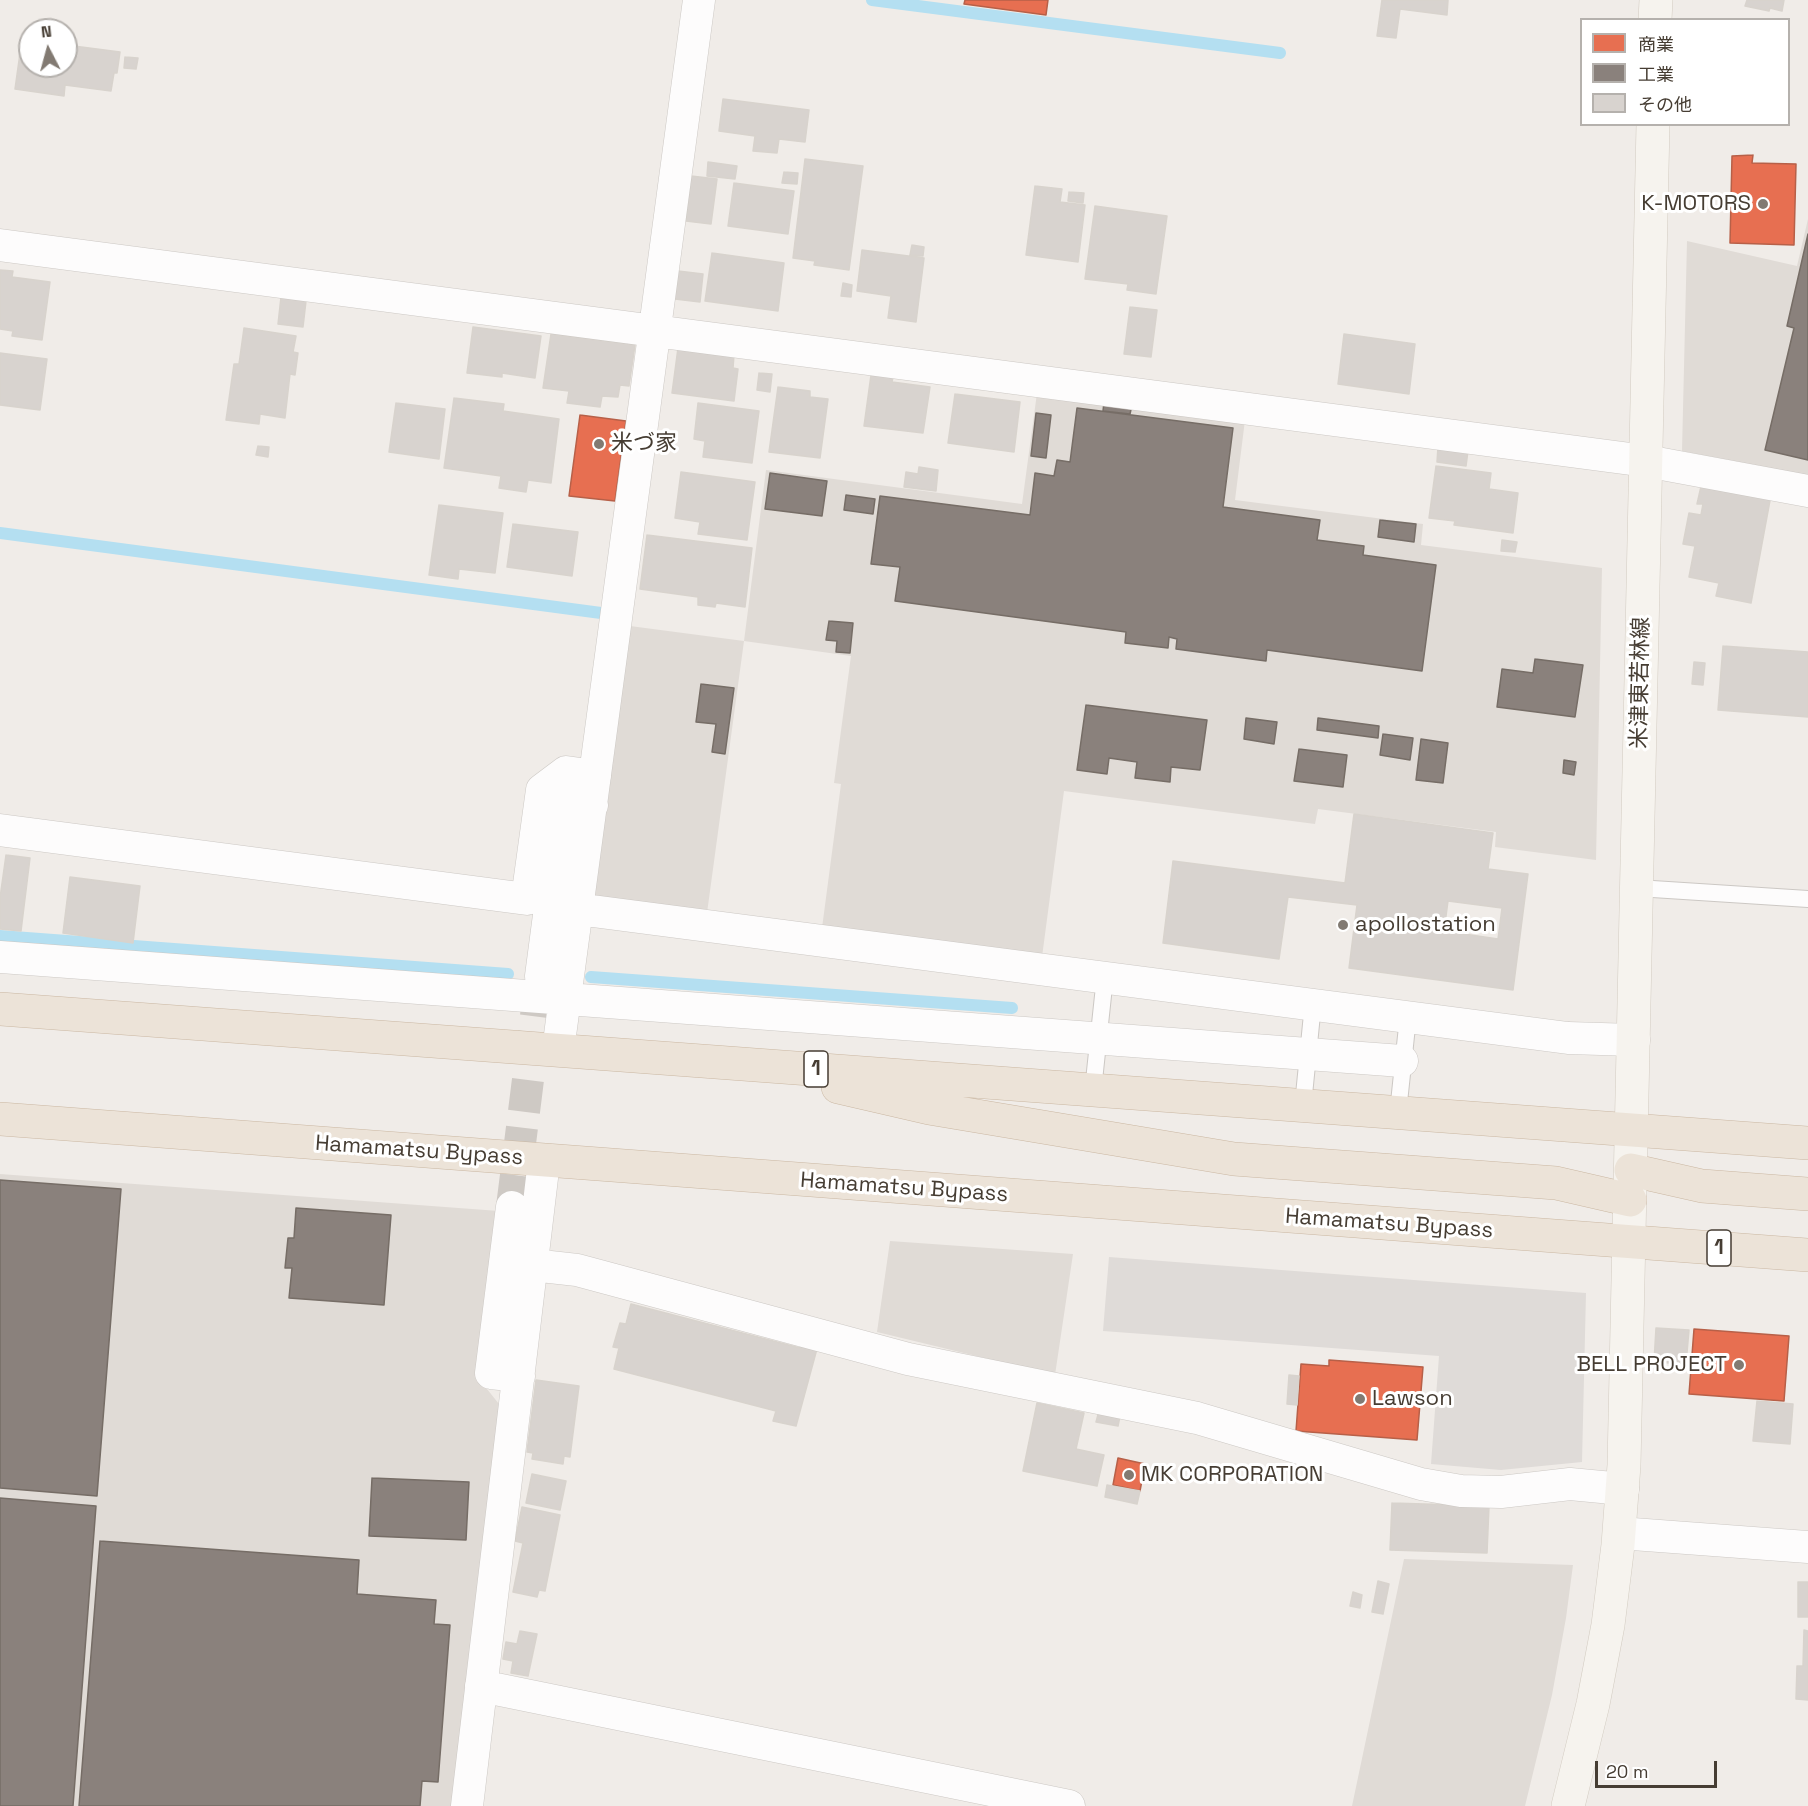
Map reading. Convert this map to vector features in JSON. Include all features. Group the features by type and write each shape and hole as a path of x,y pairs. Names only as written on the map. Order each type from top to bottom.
{"highway":[{"name":"1","path":"0,1008 1808,1143"},
{"path":"724,1062 929,1108 1234,1159 1557,1183 1702,1186 1808,1194"},
{"name":"Hamamatsu Bypass","path":"0,1119 1808,1255"}],"main road":[{"path":"1655,18 1656,0"},
{"name":"米津東若林線","path":"1569,1806 1593,1704 1608,1625 1623,1489 1653,126"}],"street":[{"path":"558,1050 699,0"},
{"path":"0,245 1646,460 1808,491"},
{"path":"0,830 527,899 542,790 566,772 593,790"},
{"path":"541,976 564,801 593,790"},
{"path":"578,909 1568,1038 1634,1040"},
{"path":"0,957 1402,1061"},
{"path":"466,1806 544,1161"},
{"path":"512,1207 491,1373 519,1376"},
{"path":"532,1265 577,1270 908,1359 1197,1418 1421,1484 1461,1491 1570,1485 1623,1489"},
{"path":"1619,1533 1808,1547"},
{"path":"481,1686 1069,1806"}],"lane":[{"path":"1637,888 1808,899"},
{"path":"1093,1090 1105,977"},
{"path":"1303,1105 1313,1005"},
{"path":"1398,1112 1408,1017"}],"shaded area":[{"path":"1808,219 1808,475 1682,451 1687,241 1797,266"},
{"path":"1037,393 1245,420 1235,500 1423,524 1421,545 1602,568 1596,860 1495,847 1496,832 1318,809 1315,824 1064,791 1042,957 822,928 841,784 834,783 851,656 744,641 766,470 1022,504"},
{"path":"630,626 744,641 707,913 594,898"},
{"path":"0,1174 499,1211 479,1379 503,1409 454,1806 0,1806"},
{"path":"890,1241 1073,1254 1055,1375 877,1332"},
{"path":"1109,1257 1586,1293 1582,1462 1501,1470 1431,1464 1439,1356 1103,1331"},
{"path":"1404,1559 1573,1565 1552,1695 1525,1806 1352,1806"}],"building: 商業":[{"path":"965,0 1048,0 1046,15 964,4"},
{"name":"K-MOTORS","path":"1753,155 1752,163 1796,164 1794,245 1730,243 1732,156"},
{"path":"580,415 626,421 615,501 569,496"},
{"path":"1694,1329 1789,1336 1784,1401 1689,1394"},
{"name":"Lawson","path":"1329,1360 1423,1367 1417,1440 1296,1431 1301,1364 1329,1366"},
{"name":"MK CORPORATION","path":"1118,1458 1145,1464 1140,1491 1113,1485"}],"building: 工業":[{"path":"1808,234 1808,460 1765,450 1794,328 1787,326"},
{"path":"1104,402 1132,405 1130,414 1103,411"},
{"path":"1077,408 1233,428 1223,507 1320,520 1317,540 1364,546 1363,555 1436,565 1422,671 1267,650 1266,661 1176,649 1177,639 1169,637 1168,648 1125,643 1126,632 895,601 900,567 871,564 880,496 1030,515 1035,473 1054,476 1057,460 1070,462"},
{"path":"1036,413 1051,415 1046,458 1031,456"},
{"path":"770,473 827,481 822,516 765,509"},
{"path":"846,495 875,499 873,514 844,510"},
{"path":"1380,520 1416,524 1414,542 1378,537"},
{"path":"829,621 853,623 850,653 836,652 837,641 826,640"},
{"path":"1535,659 1583,665 1575,717 1497,707 1502,669 1533,673"},
{"path":"701,684 734,688 725,754 712,752 716,724 696,722"},
{"path":"1086,705 1207,720 1200,770 1171,767 1170,782 1135,778 1137,762 1109,758 1107,774 1077,770"},
{"path":"1246,718 1277,722 1274,744 1244,739"},
{"path":"1318,718 1379,726 1378,738 1317,730"},
{"path":"1383,734 1413,738 1410,760 1380,755"},
{"path":"1421,739 1448,743 1443,783 1416,780"},
{"path":"1299,749 1347,755 1343,787 1294,781"},
{"path":"1564,760 1576,762 1574,775 1563,773"},
{"path":"0,1180 121,1189 97,1496 0,1488"},
{"path":"296,1208 391,1215 384,1305 289,1298 292,1268 285,1268 288,1238 294,1238"},
{"path":"372,1478 469,1482 466,1540 369,1536"},
{"path":"0,1498 96,1506 73,1806 0,1806"},
{"path":"100,1541 359,1560 357,1594 436,1600 434,1624 450,1625 438,1782 422,1781 420,1806 79,1806"}],"building: その他":[{"path":"1382,0 1448,0 1447,15 1400,9 1396,38 1377,36"},
{"path":"1747,0 1784,0 1782,11 1770,8 1769,11 1745,6"},
{"path":"78,47 120,52 111,91 65,85 64,96 15,89 18,68 18,78 78,78"},
{"path":"125,57 138,58 136,69 124,68"},
{"path":"723,99 809,110 805,142 779,139 777,153 753,151 755,136 719,131"},
{"path":"805,159 863,166 849,270 814,265 815,261 793,258"},
{"path":"708,162 737,166 735,179 707,176"},
{"path":"784,172 798,173 797,184 782,183"},
{"path":"691,176 717,179 711,224 686,221"},
{"path":"734,183 794,191 788,234 728,226"},
{"path":"1035,186 1062,189 1060,202 1085,205 1078,262 1026,255"},
{"path":"1069,192 1084,193 1083,203 1068,201"},
{"path":"1095,206 1167,216 1156,294 1127,290 1128,284 1085,279"},
{"path":"912,245 924,247 923,256 910,255"},
{"path":"862,250 924,258 916,322 888,318 891,296 857,291"},
{"path":"712,253 784,263 778,311 705,301"},
{"path":"0,270 13,271 12,277 50,282 42,340 12,336 13,331 0,329"},
{"path":"678,271 703,274 700,302 675,299"},
{"path":"843,283 852,285 851,297 841,296"},
{"path":"281,297 306,301 303,327 278,324"},
{"path":"1130,307 1157,310 1151,357 1124,354"},
{"path":"473,327 541,336 535,378 502,373 502,377 467,373"},
{"path":"244,328 296,336 293,352 298,353 295,375 290,374 285,418 260,414 259,424 226,420 234,364 239,364"},
{"path":"551,334 635,345 629,386 620,385 618,397 602,396 600,407 567,403 569,391 543,388"},
{"path":"1344,334 1415,344 1409,394 1338,384"},
{"path":"678,348 734,355 733,368 738,369 734,401 672,393"},
{"path":"0,353 47,359 40,410 0,405"},
{"path":"759,373 772,374 770,392 757,390"},
{"path":"871,375 893,377 892,382 930,387 923,433 864,426"},
{"path":"778,387 810,391 810,397 828,399 820,458 769,452"},
{"path":"955,394 1020,402 1014,452 948,443"},
{"path":"454,398 504,404 503,411 559,419 551,483 528,480 526,492 499,488 501,476 444,468"},
{"path":"396,403 445,409 439,459 389,452"},
{"path":"698,403 759,411 752,463 703,457 705,441 694,439"},
{"path":"258,446 269,447 268,457 256,455"},
{"path":"1438,447 1468,451 1466,466 1437,462"},
{"path":"1436,466 1491,473 1489,489 1518,493 1513,533 1454,525 1455,521 1429,518"},
{"path":"919,467 938,470 936,491 904,487 906,472 918,474"},
{"path":"681,472 755,482 747,540 698,534 700,522 675,518"},
{"path":"1702,482 1771,495 1751,603 1716,596 1719,583 1689,577 1695,546 1683,544 1689,513 1701,515 1703,504 1697,504"},
{"path":"439,505 503,513 495,573 459,569 458,579 429,575"},
{"path":"513,524 578,532 572,576 507,567"},
{"path":"647,535 752,548 745,607 716,603 715,607 698,605 698,597 640,589"},
{"path":"1502,540 1517,542 1515,552 1501,551"},
{"path":"1723,646 1808,652 1808,717 1718,710"},
{"path":"1694,662 1705,663 1703,685 1692,684"},
{"path":"1354,814 1493,833 1488,869 1528,874 1513,990 1349,968 1357,905 1288,897 1279,959 1163,943 1173,861 1345,883","holes":["1448,901 1502,908 1498,939 1444,931"]},
{"path":"6,855 30,858 21,931 0,929 0,898"},
{"path":"70,877 140,886 133,943 63,933"},
{"path":"631,1304 800,1348 802,1341 818,1345 796,1426 773,1421 776,1411 614,1369 619,1348 613,1347 620,1323 626,1324"},
{"path":"1656,1328 1689,1330 1686,1364 1654,1362"},
{"path":"1289,1375 1299,1376 1297,1405 1287,1404"},
{"path":"536,1380 579,1386 570,1457 564,1456 563,1464 532,1459 533,1453 527,1452"},
{"path":"1757,1401 1793,1404 1790,1444 1753,1441"},
{"path":"1037,1403 1084,1413 1076,1449 1104,1455 1097,1486 1023,1471"},
{"path":"1099,1411 1120,1416 1118,1426 1096,1422"},
{"path":"532,1474 566,1481 560,1510 526,1503"},
{"path":"1107,1485 1140,1491 1137,1504 1105,1497"},
{"path":"1392,1503 1489,1506 1487,1553 1390,1550"},
{"path":"522,1507 560,1515 545,1591 539,1590 537,1597 513,1592 523,1543 515,1541"},
{"path":"1378,1581 1389,1584 1383,1614 1372,1612"},
{"path":"1798,1582 1808,1582 1808,1617 1798,1617"},
{"path":"1353,1592 1362,1595 1360,1608 1350,1606"},
{"path":"1804,1630 1808,1631 1808,1700 1796,1699 1797,1666 1803,1666"},
{"path":"520,1631 537,1634 528,1676 511,1673 513,1661 503,1659 506,1642 517,1644"}],"waterway":[{"path":"872,0 1280,53"},
{"path":"0,533 601,613"},
{"path":"0,936 508,974"},
{"path":"591,977 1012,1008"}],"tunnel":[{"path":"512,1207 541,976"}],"place":[{"name":"K-MOTORS","path":"1763,204"},
{"name":"米づ家","path":"599,444"},
{"name":"apollostation","path":"1343,925"},
{"name":"BELL PROJECT","path":"1739,1365"},
{"name":"Lawson","path":"1360,1399"},
{"name":"MK CORPORATION","path":"1129,1475"}]}
